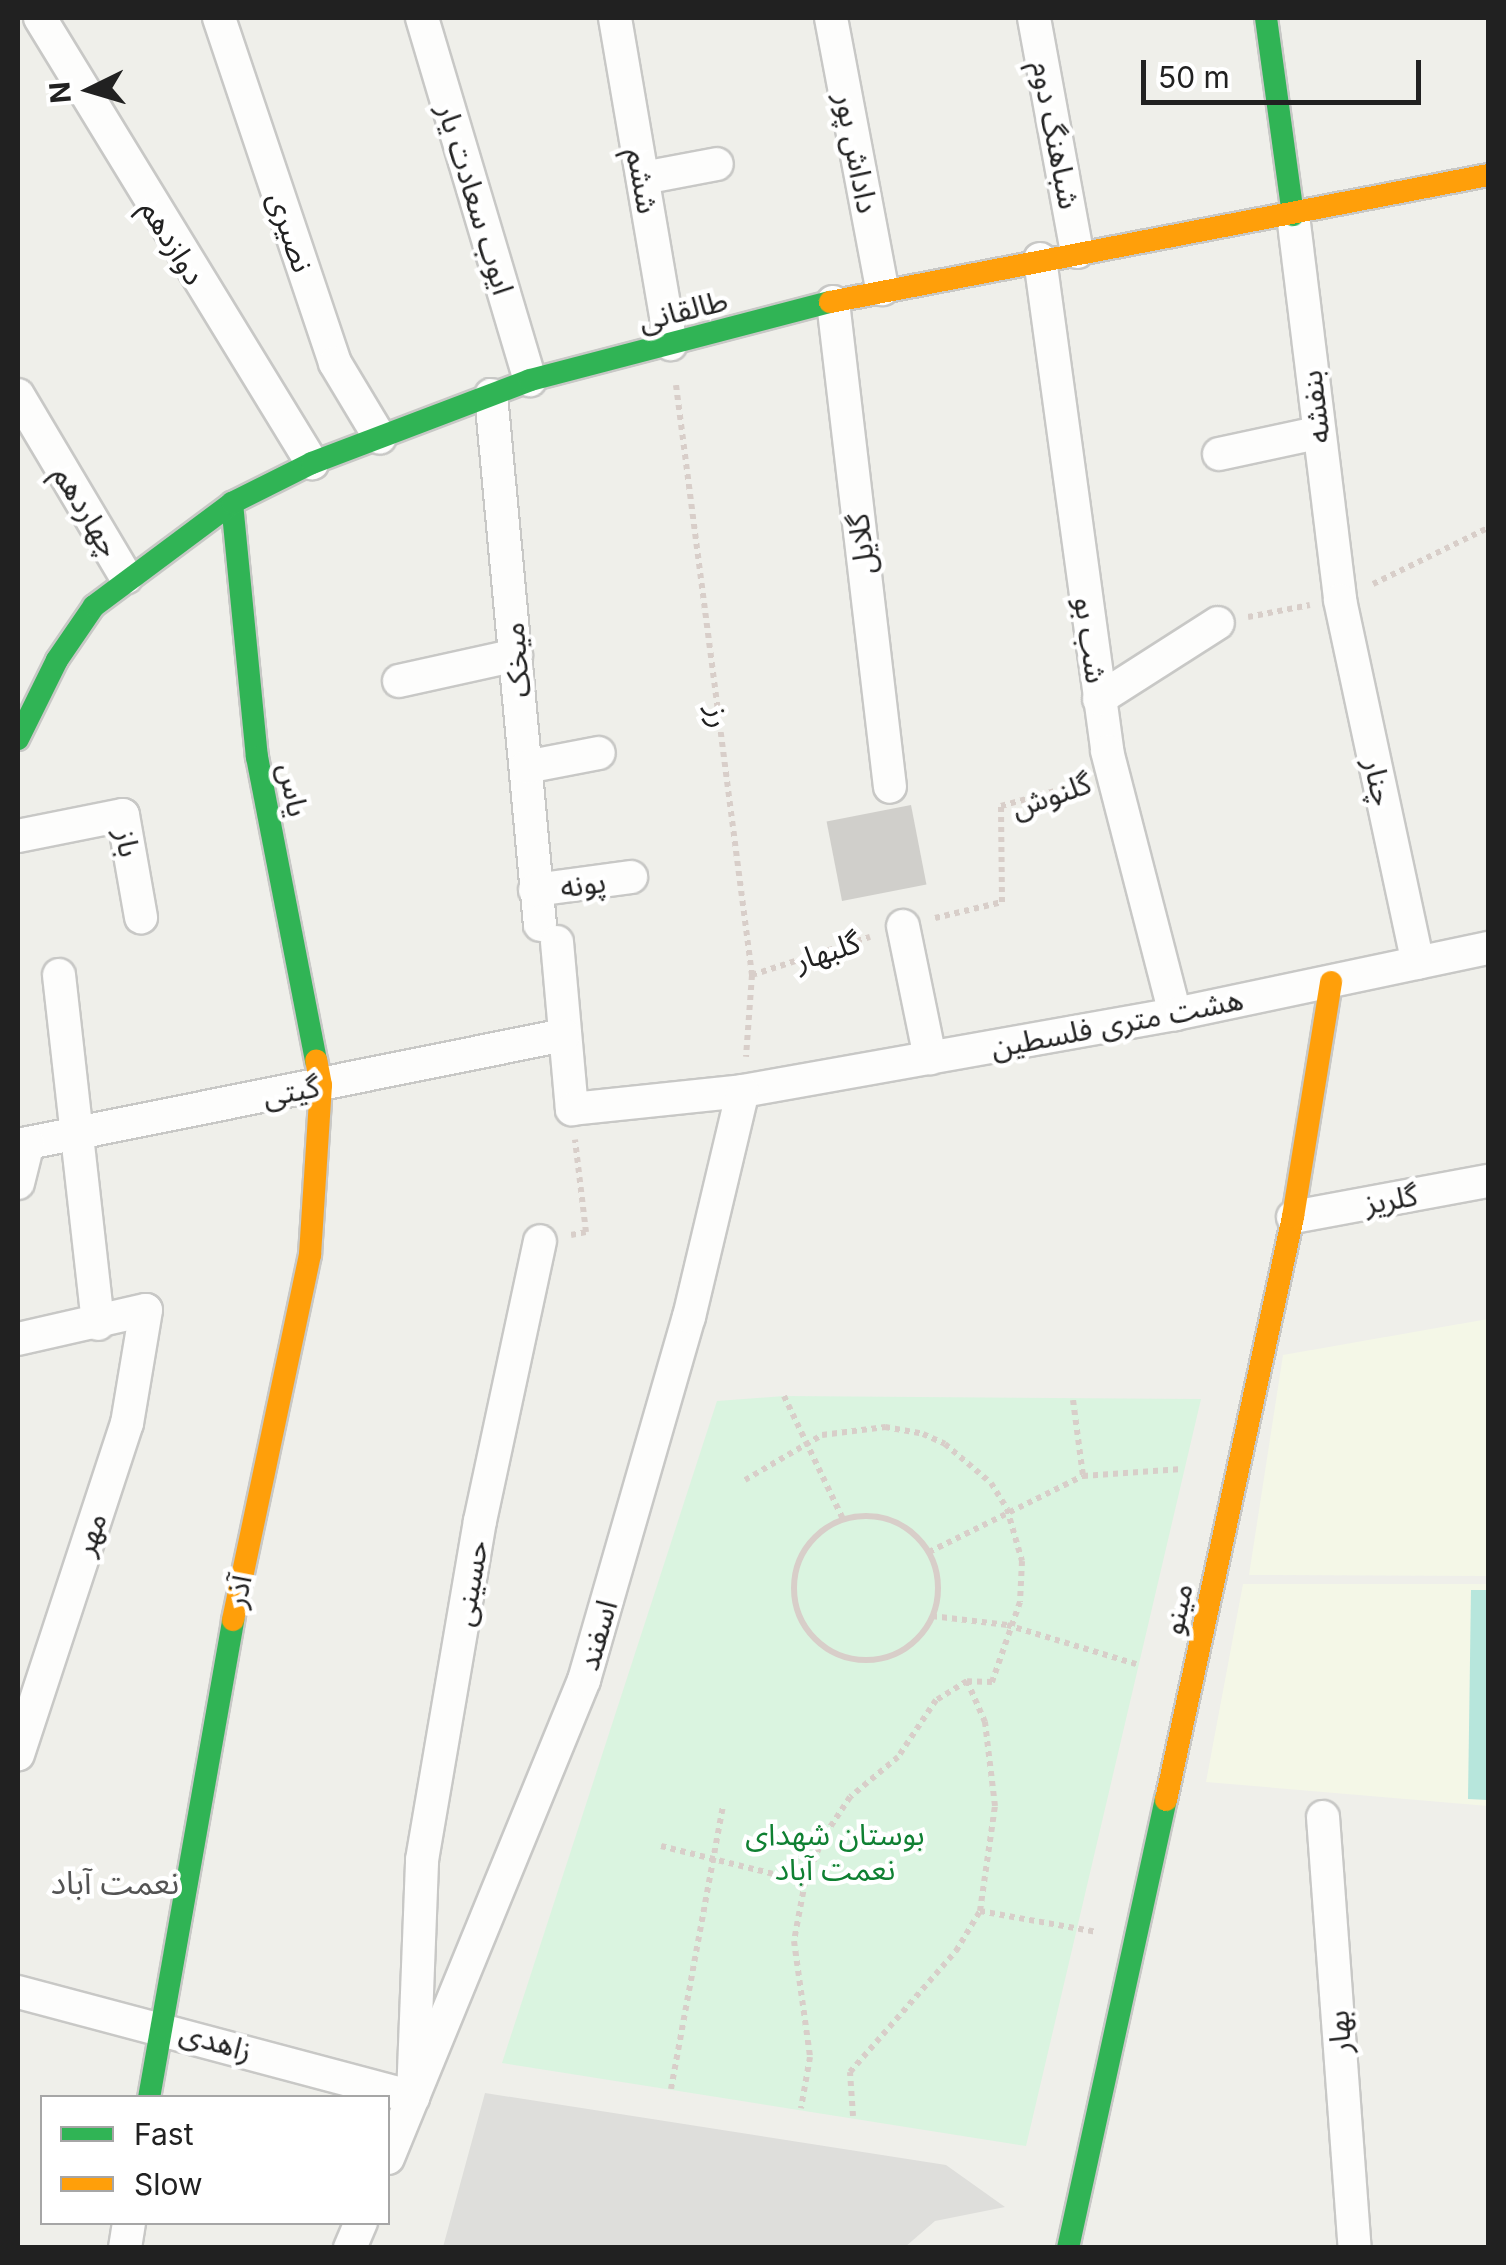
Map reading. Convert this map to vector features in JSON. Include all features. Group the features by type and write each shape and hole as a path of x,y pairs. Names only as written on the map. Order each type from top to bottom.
{"street":[{"name":"دوازدهم","path":"40,18 312,463"},
{"name":"نصیری","path":"218,18 335,363 380,438"},
{"name":"ایوب سعادت یار","path":"422,18 530,380"},
{"name":"ششم","path":"615,18 671,344"},
{"name":"داداش پور","path":"832,18 882,289"},
{"name":"شباهنگ دوم","path":"1034,18 1078,252"},
{"path":"1266,18 1293,215"},
{"path":"642,178 718,164"},
{"name":"طالقانی","path":"18,738 57,660 94,606 126,576 232,502 312,463 530,380 882,289 1293,215 1488,175"},
{"name":"بنفشه","path":"1293,215 1340,600"},
{"name":"شب بو","path":"1040,259 1099,699 1113,774 1175,1014"},
{"name":"گلایل","path":"833,302 890,787"},
{"name":"چهاردهم","path":"18,394 126,576"},
{"name":"میخک","path":"491,395 535,890 548,933 572,1109"},
{"path":"1219,454 1317,432"},
{"name":"یاس","path":"232,502 257,758 321,1085"},
{"name":"چنار","path":"1340,600 1418,964"},
{"path":"1099,699 1218,622"},
{"path":"398,682 516,655"},
{"path":"526,768 599,752"},
{"name":"باز","path":"18,836 124,815 140,917"},
{"name":"پونه","path":"535,890 632,878"},
{"path":"902,926 930,1058"},
{"name":"هشت متری فلسطین","path":"572,1109 743,1091 1175,1014 1488,948"},
{"path":"18,1339 98,1324 60,975"},
{"name":"مینو","path":"1068,2248 1294,1216 1331,982"},
{"name":"گیتی","path":"23,1144 564,1034"},
{"name":"آذر","path":"149,2095 208,1732 310,1255 321,1085"},
{"name":"اسفند","path":"390,2153 584,1680 689,1317 743,1091"},
{"path":"18,1184 23,1144"},
{"name":"گلریز","path":"1294,1216 1488,1180"},
{"name":"حسینی","path":"413,2097 422,1860 480,1522 540,1241"},
{"name":"مهر","path":"18,1754 127,1423 146,1310 98,1324"},
{"name":"بهار","path":"1323,1817 1355,2248"},
{"name":"زاهدی","path":"18,1992 161,2025 413,2097"}],"path":[{"name":"رز","path":"671,344 752,975 743,1091"},
{"name":"گلنوش","path":"902,926 1002,902 1001,806 1113,774"},
{"name":"گلبهار","path":"752,975 902,926"},
{"path":"540,1241 586,1232 572,1109"},
{"path":"784,1396 811,1440 844,1519"},
{"path":"1073,1400 1083,1476"},
{"path":"745,1480 811,1440 861,1428 923,1434 973,1465 1007,1510 1022,1560 1020,1602 1008,1626 992,1682 968,1682 936,1700 898,1757 850,1797 806,1882 794,1941 810,2057 801,2108"},
{"path":"929,1552 1007,1510 1083,1476 1182,1469"},
{"path":"844,1519 892,1520 929,1552 938,1594 932,1616 910,1644 878,1659 842,1655 812,1636 794,1593 796,1569 806,1547 844,1519"},
{"path":"932,1616 1008,1626 1136,1664"},
{"path":"853,2116 850,2072 956,1951 980,1911 995,1806 985,1722 968,1682"},
{"path":"671,2088 723,1805"},
{"path":"661,1846 806,1882"},
{"path":"980,1911 1135,1939"}],"shaded area":[{"path":"1488,1319 1488,1576 1249,1575 1283,1355"},
{"path":"1243,1584 1488,1584 1488,1806 1206,1782"},
{"path":"1471,1590 1488,1590 1488,1800 1468,1799"},
{"path":"485,2093 946,2165 1005,2207 935,2221 905,2247 443,2247"}],"green space":[{"name":"بوستان شهدای نعمت آباد","path":"784,1396 1201,1399 1026,2146 502,2063 717,1401"}],"building":[{"path":"911,805 926,885 842,901 827,821"}],"traffic: fast":[{"path":"1266,18 1293,215"},
{"path":"18,739 57,660 94,606 232,503 312,463 530,380 830,302"},
{"path":"232,503 257,757 316,1060"},
{"path":"150,2095 233,1620"},
{"path":"1068,2248 1166,1800"}],"traffic: slow":[{"path":"830,302 1488,175"},
{"path":"1166,1800 1293,1217 1331,982"},
{"path":"233,1620 310,1255 321,1085 316,1060"}],"district":[{"name":"نعمت آباد","path":"115,1883"}]}
